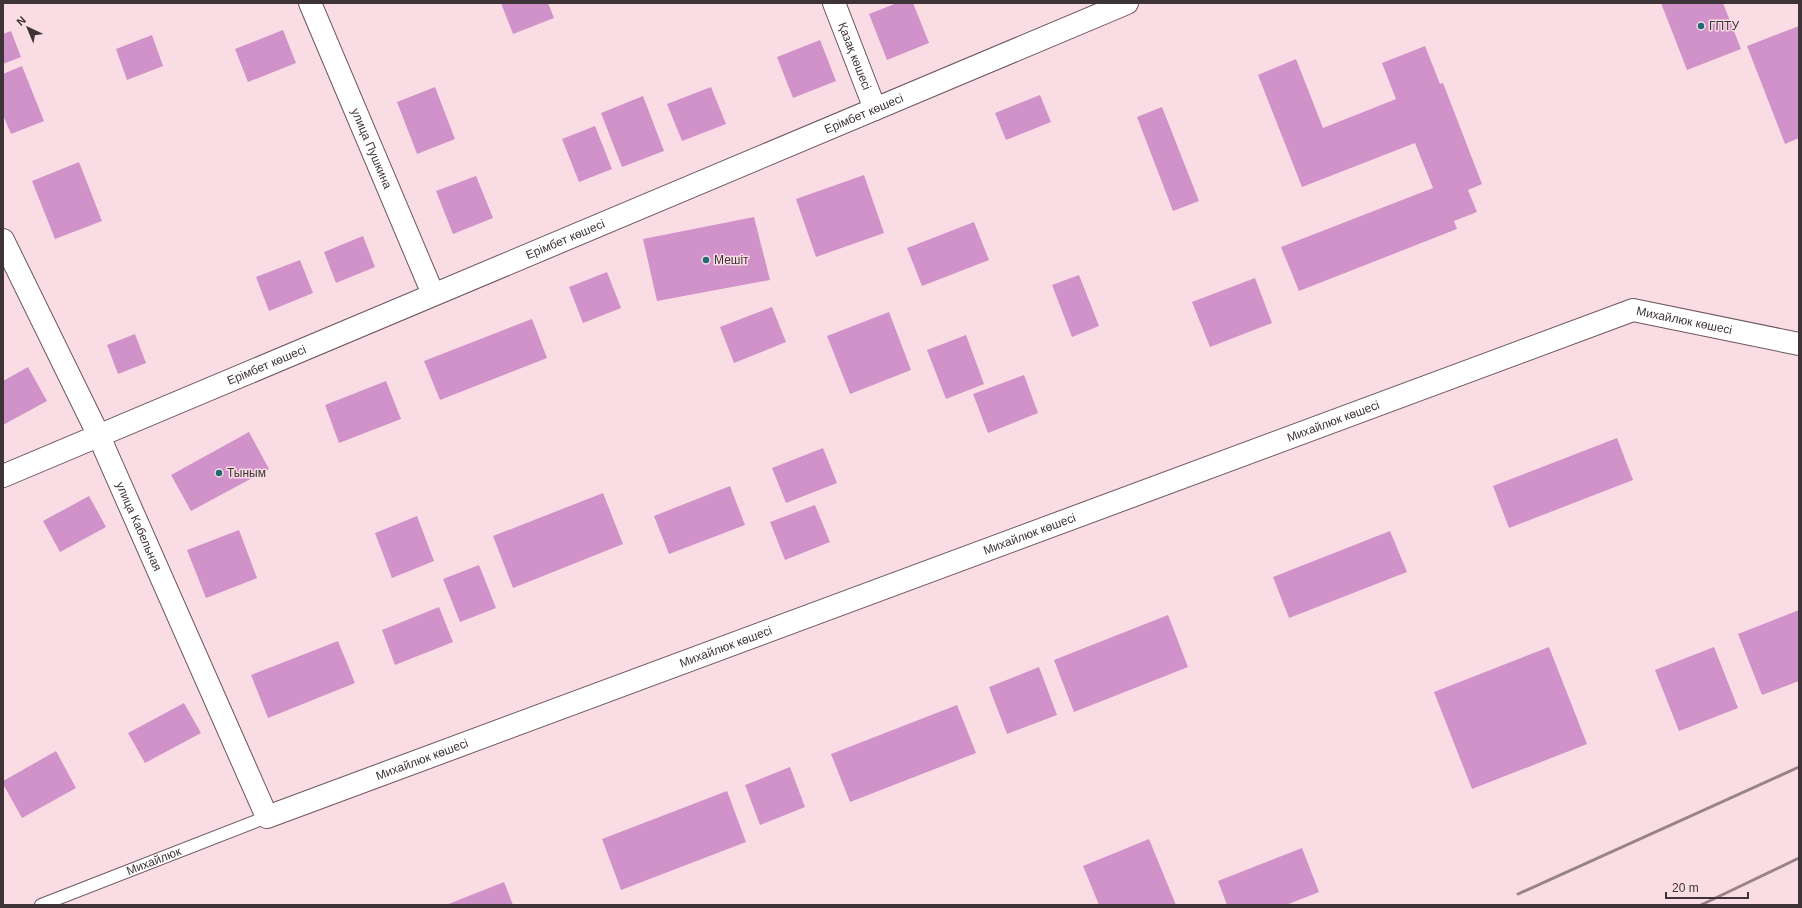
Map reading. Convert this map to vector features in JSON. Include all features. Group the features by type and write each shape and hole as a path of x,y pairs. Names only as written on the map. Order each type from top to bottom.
{"street":[{"name":"улица Пушкина","path":"310,3 433,294"},
{"name":"Қазақ көшесі","path":"834,3 876,109"},
{"name":"Ерімбет көшесі","path":"3,476 98,434 876,109 1115,5"},
{"name":"улица Кабельная","path":"3,240 98,434 267,817"},
{"name":"Михайлюк көшесі","path":"267,817 1633,310 1799,344"}],"lane":[{"name":"Михайлюк","path":"41,905 267,817"}],"building":[{"path":"501,3 548,3 554,18 513,34"},
{"path":"897,3 913,3 929,43 887,60 869,14"},
{"name":"ГПТУ","path":"1661,3 1723,3 1741,49 1687,70"},
{"path":"1799,26 1799,138 1785,144 1747,46"},
{"path":"283,30 296,63 248,82 235,49"},
{"path":"11,31 21,57 3,64 3,34"},
{"path":"152,35 163,66 127,80 116,49"},
{"path":"820,40 836,81 793,98 777,57"},
{"path":"1425,46 1440,84 1443,83 1482,184 1468,190 1477,212 1454,221 1457,229 1299,291 1281,247 1433,188 1415,143 1302,187 1258,75 1296,59 1323,128 1396,99 1382,63"},
{"path":"22,66 44,121 11,134 3,115 3,74"},
{"path":"435,87 455,139 417,154 397,102"},
{"path":"711,87 726,124 682,141 667,104"},
{"path":"1040,95 1051,122 1006,140 995,113"},
{"path":"643,96 664,151 622,167 601,113"},
{"path":"1162,107 1199,201 1173,211 1137,117"},
{"path":"595,126 612,169 579,182 562,139"},
{"path":"79,162 102,221 55,239 32,181"},
{"path":"864,175 884,233 816,257 796,199"},
{"path":"476,176 493,218 453,234 436,191"},
{"name":"Мешіт","path":"754,217 770,280 657,301 643,239"},
{"path":"974,222 989,260 922,286 907,248"},
{"path":"363,236 375,267 336,283 324,252"},
{"path":"300,260 313,293 269,311 256,277"},
{"path":"607,272 621,308 583,323 569,287"},
{"path":"1079,275 1099,326 1072,337 1052,285"},
{"path":"1255,278 1272,323 1210,347 1192,302"},
{"path":"772,307 786,342 734,363 720,327"},
{"path":"889,312 911,370 850,394 827,336"},
{"path":"532,319 547,358 440,400 424,361"},
{"path":"135,334 146,363 118,374 107,345"},
{"path":"966,335 984,384 946,399 927,350"},
{"path":"28,367 47,401 3,425 3,381"},
{"path":"1024,375 1038,413 988,433 973,394"},
{"path":"386,381 401,419 339,443 325,405"},
{"path":"249,432 269,469 191,511 171,475"},
{"path":"1617,438 1633,480 1509,528 1493,486"},
{"path":"823,448 837,483 786,503 772,468"},
{"path":"730,486 745,525 669,554 654,516"},
{"path":"603,493 623,544 513,588 493,536"},
{"path":"89,496 106,527 60,552 43,521"},
{"path":"815,505 830,542 785,560 770,522"},
{"path":"417,516 434,561 392,578 375,533"},
{"path":"239,530 257,578 206,598 187,550"},
{"path":"1390,531 1407,572 1289,618 1273,577"},
{"path":"479,565 496,608 460,622 443,579"},
{"path":"439,607 453,642 395,665 382,630"},
{"path":"1799,610 1799,681 1762,695 1738,634"},
{"path":"1168,615 1188,667 1074,712 1054,660"},
{"path":"338,641 355,683 268,718 251,675"},
{"path":"1549,647 1587,744 1472,789 1434,692"},
{"path":"1714,647 1738,708 1679,731 1655,670"},
{"path":"1039,667 1057,715 1007,734 989,687"},
{"path":"184,703 201,733 145,763 128,733"},
{"path":"957,705 976,753 850,802 831,754"},
{"path":"56,751 76,788 22,818 3,784 3,781"},
{"path":"790,767 805,807 760,825 745,785"},
{"path":"727,791 746,842 621,890 602,839"},
{"path":"1149,839 1176,905 1099,905 1083,866"},
{"path":"1302,848 1319,892 1286,905 1227,905 1218,881"},
{"path":"504,882 513,905 446,905"}],"railway":[{"path":"1518,894 1799,767"},
{"path":"1701,905 1799,858"}],"place":[{"name":"ГПТУ","path":"1701,26"},
{"name":"Мешіт","path":"706,260"},
{"name":"Тыным","path":"219,473"}]}
